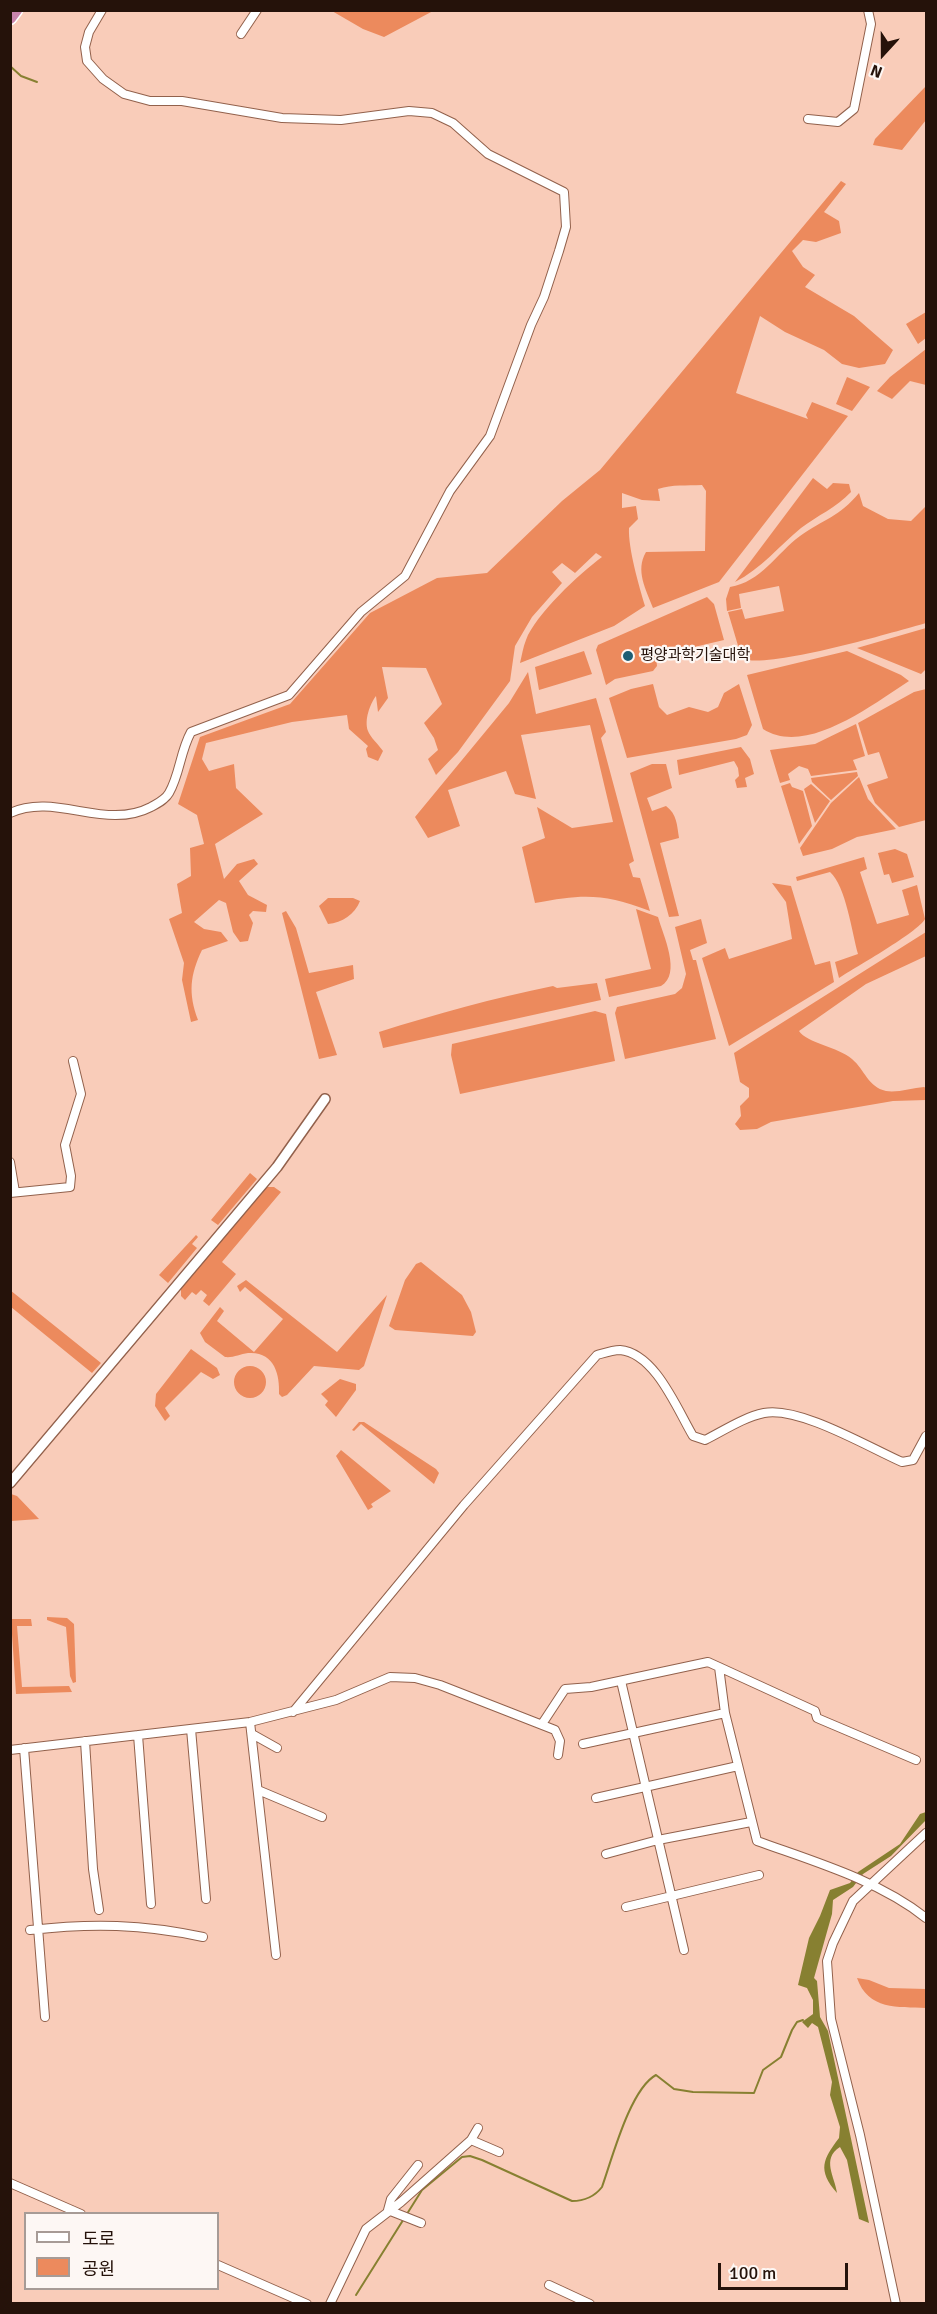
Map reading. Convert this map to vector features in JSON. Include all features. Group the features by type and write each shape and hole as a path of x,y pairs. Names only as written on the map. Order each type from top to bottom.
{"highway":[{"path":"10,18 16,10"}],"street":[{"path":"10,813 36,806 105,816 131,814 163,800 176,778 183,747 191,732 289,695 361,612 405,576 450,491 490,435 531,325 544,297 566,227 564,192 488,154 453,123 432,113 409,111 341,120 292,118 182,101 150,101 124,94 103,79 87,61 85,46 89,32 102,10"},
{"path":"241,34 257,10"},
{"path":"808,119 838,122 854,109 871,24 868,10"},
{"path":"10,1162 13,1193 70,1187 71,1176 65,1145 81,1094 73,1061"},
{"path":"10,1483 277,1167 325,1099"},
{"path":"293,1712 464,1505 597,1355 619,1350 633,1354 653,1368 693,1436 705,1440 761,1413 775,1412 814,1421 902,1462 913,1460 927,1436"},
{"path":"542,1724 565,1689 621,1681 708,1662 815,1711 817,1718 916,1760"},
{"path":"718,1667 725,1713 757,1841 870,1884 903,1900 927,1918"},
{"path":"10,1750 250,1722 336,1700 390,1677 415,1677 555,1730 560,1741 558,1755"},
{"path":"621,1681 684,1950"},
{"path":"583,1744 725,1713"},
{"path":"250,1722 276,1955"},
{"path":"191,1729 206,1899"},
{"path":"252,1734 277,1748"},
{"path":"138,1735 151,1904"},
{"path":"85,1741 93,1869 99,1911"},
{"path":"24,1748 34,1930 45,2018"},
{"path":"596,1798 738,1766"},
{"path":"258,1790 322,1817"},
{"path":"606,1854 658,1840 751,1821"},
{"path":"896,2304 860,2135 831,2019 826,1981 827,1961 832,1943 853,1901 927,1833"},
{"path":"626,1906 759,1875"},
{"path":"34,1930 121,1924 161,1928 203,1937"},
{"path":"330,2304 366,2229 401,2202 471,2140 478,2128"},
{"path":"471,2140 499,2152"},
{"path":"388,2210 391,2199 417,2165"},
{"path":"10,2183 76,2212"},
{"path":"388,2210 421,2223"},
{"path":"219,2265 307,2304"},
{"path":"549,2285 590,2304"}],"green space":[{"path":"332,11 433,11 384,37 363,29"},
{"path":"926,86 926,120 902,150 873,145 875,139"},
{"path":"841,181 846,184 824,212 839,221 841,233 816,242 803,240 792,251 803,267 815,275 805,287 854,316 893,350 885,364 859,368 842,364 824,350 785,332 760,316 736,393 808,419 806,415 812,402 848,416 719,582 653,608 645,587 641,566 646,552 705,551 706,491 702,485 664,487 658,489 660,501 642,500 622,493 622,508 636,506 638,519 629,528 629,536 634,567 645,606 614,626 520,663 523,648 531,630 548,607 582,573 602,557 596,553 575,573 562,563 552,572 562,583 532,617 515,646 510,681 458,752 436,775 428,759 438,750 434,738 424,723 442,704 426,668 382,667 388,698 378,712 376,696 367,717 369,733 383,751 378,761 368,757 366,749 368,746 349,729 347,715 292,722 206,743 202,759 209,771 234,764 236,788 263,814 215,844 224,879 237,864 254,859 258,864 239,881 248,895 267,905 266,912 253,911 249,915 253,923 248,941 240,942 233,932 226,903 219,900 194,922 204,929 221,932 228,941 202,950 192,984 193,1001 198,1020 191,1022 182,980 184,963 169,919 182,913 177,884 191,876 190,848 204,844 197,815 178,804 200,737 290,704 370,613 437,578 487,573 562,501 600,470"},
{"path":"926,312 926,338 918,344 906,324"},
{"path":"926,349 926,385 910,381 892,399 877,391 890,377"},
{"path":"847,377 870,387 852,411 836,404"},
{"path":"813,478 827,489 833,483 849,484 851,492 839,503 801,528 762,564 735,582"},
{"path":"859,493 863,506 888,519 911,521 926,506 926,623 805,654 779,659 742,659 728,612 742,609 745,619 784,611 779,586 739,594 741,608 727,611 726,599 730,587 741,584 760,573 800,536 838,513"},
{"path":"707,597 714,604 724,640 656,656 657,666 653,671 615,679 606,685 596,650 598,645"},
{"path":"926,628 926,669 921,674 857,648"},
{"path":"584,651 592,674 539,690 535,667"},
{"path":"847,651 901,675 909,681 858,714 819,732 799,737 780,736 763,729 747,675"},
{"path":"528,672 536,714 596,698 606,732 601,738 634,861 629,864 633,877 640,878 650,911 619,901 593,897 535,903 522,847 545,838 537,807 572,828 613,822 590,725 521,735 536,799 515,794 506,771 448,790 460,826 428,838 415,817 509,703"},
{"path":"653,684 659,707 667,715 689,707 708,712 718,707 724,693 739,684 752,725 747,735 736,739 627,758 609,698 631,689"},
{"path":"926,689 926,820 899,827 875,803 867,785 888,778 879,752 868,755 858,723 914,692"},
{"path":"856,724 865,756 853,760 857,770 811,776 808,769 799,766 788,774 790,780 780,783 770,750 815,744"},
{"path":"741,747 750,759 754,774 745,778 747,787 737,788 735,780 739,776 734,761 679,775 677,760"},
{"path":"652,764 666,764 672,788 647,798 652,811 666,806 676,820 679,838 660,843 679,916 669,917 630,773"},
{"path":"857,772 858,776 831,800 812,782 811,778"},
{"path":"859,777 868,799 896,829 857,837 832,849 803,856 800,848 831,803"},
{"path":"790,783 792,787 803,791 812,826 799,844 781,786"},
{"path":"811,784 830,801 815,823 804,789"},
{"path":"895,849 907,854 914,877 892,883 889,874 884,875 878,853"},
{"path":"864,857 867,869 860,872 877,924 909,915 902,890 917,885 925,919 911,932 839,978 835,962 858,954 848,910 840,888 830,872 797,881 796,877"},
{"path":"772,883 791,886 815,965 830,961 834,982 729,1046 702,958 725,948 729,959 792,939 786,902"},
{"path":"328,898 353,898 360,901 347,917 328,924 319,906"},
{"path":"636,909 658,917 667,944 671,964 670,973 661,986 609,997 605,979 651,969"},
{"path":"286,911 296,928 309,973 353,965 354,979 316,992 337,1055 319,1059 282,913"},
{"path":"701,919 707,943 690,950 693,960 696,960 716,1039 625,1059 615,1013 617,1007 675,994 682,988 686,974 675,927"},
{"path":"926,932 926,956 866,984 799,1031 809,1039 852,1059 871,1082 880,1089 895,1091 924,1087 926,1088 926,1100 893,1101 771,1122 757,1129 740,1130 735,1124 741,1116 740,1106 749,1097 749,1088 740,1082 734,1053"},
{"path":"597,983 601,1000 383,1048 379,1032 400,1025 553,986 557,988"},
{"path":"595,1011 606,1014 615,1061 460,1094 451,1055 452,1044"},
{"path":"250,1173 257,1179 218,1225 211,1220"},
{"path":"265,1187 274,1187 281,1192 222,1262 236,1274 209,1306 203,1301 207,1295 201,1290 196,1295 192,1292 185,1300 181,1296 181,1288"},
{"path":"196,1235 198,1237 192,1244 197,1248 168,1283 159,1275"},
{"path":"421,1262 462,1295 471,1312 476,1332 473,1336 395,1330 389,1326 405,1280 416,1264"},
{"path":"246,1280 337,1352 387,1295 364,1366 359,1370 314,1366 287,1395 282,1397 279,1394 274,1365 264,1356 248,1353 225,1357 205,1342 200,1333 220,1307 224,1311 217,1321 254,1352 283,1319 245,1287 240,1292 237,1286"},
{"path":"10,1290 101,1363 92,1373 11,1307"},
{"path":"191,1349 217,1368 220,1375 213,1379 201,1372 165,1408 170,1416 165,1421 155,1406 156,1394"},
{"path":"250,1366 261,1371 266,1382 261,1393 250,1398 239,1393 234,1382 239,1371"},
{"path":"340,1379 356,1384 356,1390 336,1417 325,1405 328,1401 321,1394"},
{"path":"359,1422 364,1422 436,1469 439,1473 434,1484 361,1424 354,1431 352,1430"},
{"path":"341,1450 391,1491 371,1504 373,1507 368,1510 336,1456"},
{"path":"11,1494 17,1496 39,1519 11,1521"},
{"path":"47,1617 67,1618 74,1624 76,1682 73,1683 70,1676 66,1627 47,1620"},
{"path":"11,1619 31,1619 32,1626 17,1626 22,1687 69,1686 72,1692 16,1694"},
{"path":"857,1978 889,1988 926,1989 926,2008 885,2005 868,1996"}],"shaded area":[{"path":"926,1812 926,1820 891,1856 863,1874 853,1887 833,1900 832,1914 814,1978 817,1981 820,2017 828,2031 869,2223 859,2219 847,2160 840,2147 834,2152 830,2163 837,2193 827,2178 824,2165 829,2152 839,2138 840,2127 830,2095 832,2082 818,2027 812,2023 808,2028 802,2022 813,2014 813,2000 807,1988 798,1985 809,1938 830,1890 850,1883 858,1872 900,1844 920,1814"}],"waterway":[{"path":"10,66 21,76 37,82"},
{"path":"356,2295 422,2190 462,2157 470,2156 482,2160 572,2201 589,2197 602,2187 623,2126 638,2094 656,2075 674,2089 693,2092 754,2093 763,2070 781,2057 792,2030 797,2022 803,2020"}],"place":[{"name":"평양과학기술대학","path":"628,656"}]}
